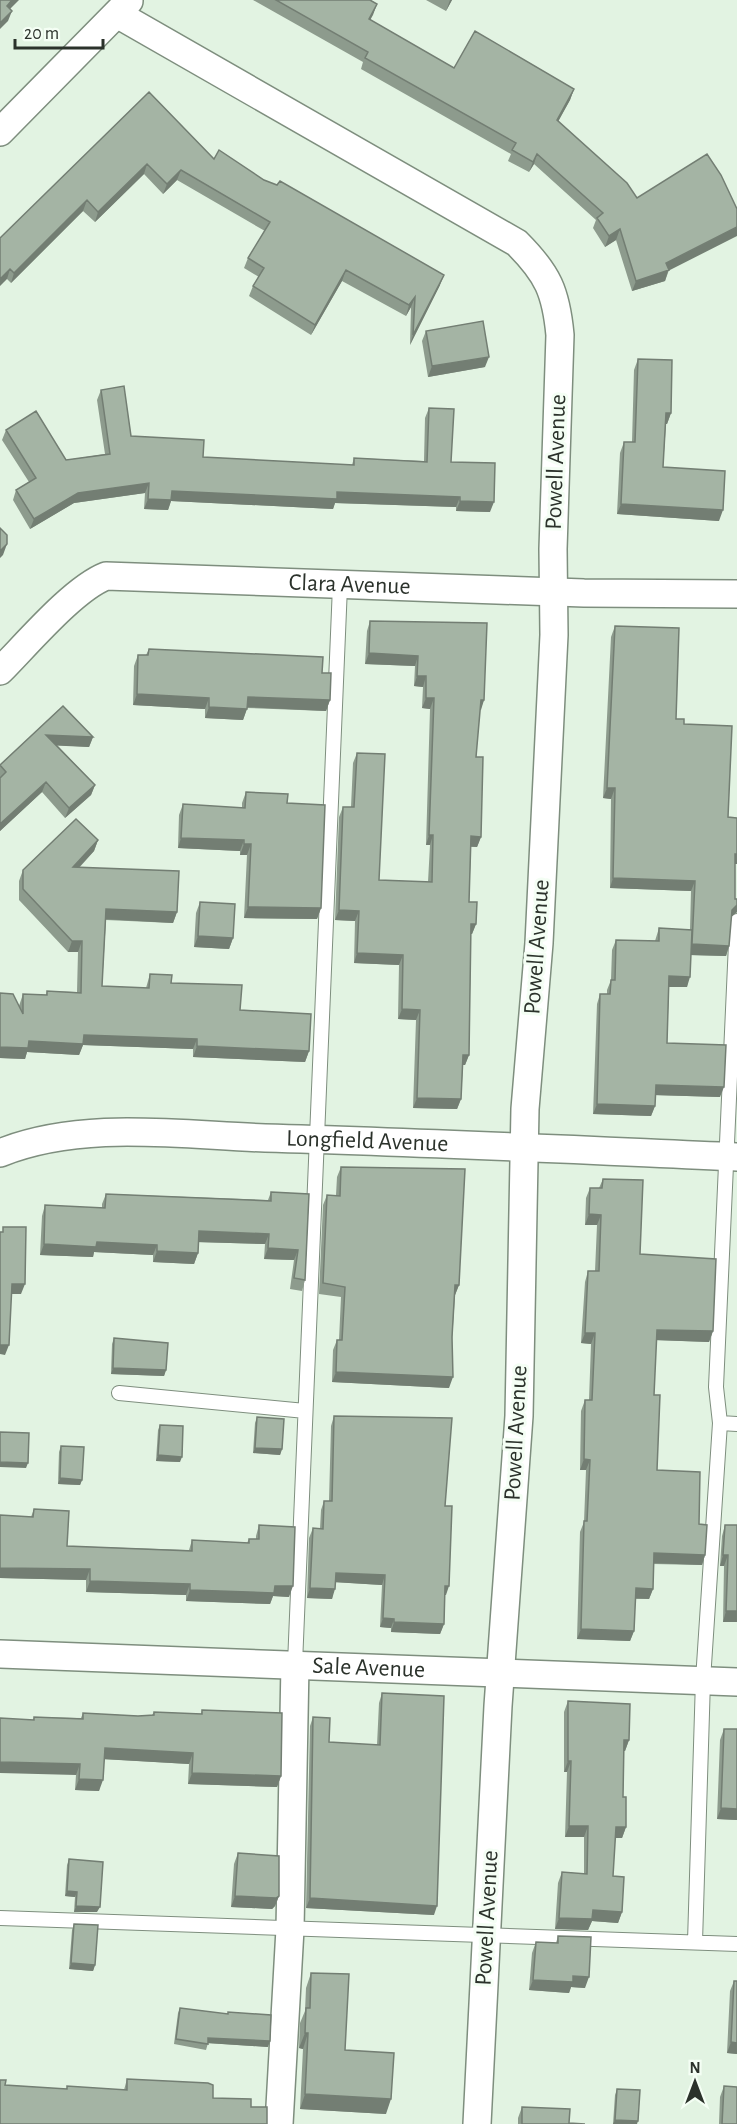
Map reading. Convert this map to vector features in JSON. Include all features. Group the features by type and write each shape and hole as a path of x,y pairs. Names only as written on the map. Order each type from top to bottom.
{"street":[{"path":"0,132 124,7"},
{"name":"Powell Avenue","path":"124,7 516,243 542,271 557,306 560,335 554,591 542,875 525,1149 519,1416 500,1672 477,2124"},
{"name":"Clara Avenue","path":"0,671 73,599 94,581 106,576 339,586 737,594"},
{"name":"Longfield Avenue","path":"0,1153 42,1138 96,1133 317,1139 732,1156"},
{"name":"Sale Avenue","path":"0,1654 737,1682"},
{"path":"279,2124 290,1929 295,1664"}],"lane":[{"path":"295,1664 339,586"},
{"path":"695,1942 703,1680 720,1423 716,1386 732,1156 737,921"},
{"path":"119,1393 305,1412"},
{"path":"720,1423 737,1424"},
{"path":"0,1918 737,1944"}],"building":[{"path":"0,0 12,0 7,6 12,11 0,23"},
{"path":"276,0 370,0 377,4 369,19 454,68 475,31 574,89 557,120 627,183 637,198 707,154 721,175 737,209 737,227 666,263 669,270 636,281 620,229 609,236 597,218 603,213 537,154 533,162 512,150 516,143 365,58 368,52"},
{"path":"149,92 214,159 219,150 264,180 277,185 280,181 444,275 413,335 415,297 409,305 346,270 315,325 253,286 264,268 248,258 270,222 181,170 167,184 147,164 98,212 87,200 14,273 10,269 0,279 0,238"},
{"path":"483,321 489,357 432,366 426,331"},
{"path":"638,359 672,360 671,413 666,413 663,467 725,471 723,510 621,504 624,442 635,442"},
{"path":"124,386 131,436 204,440 203,457 354,465 354,458 427,462 429,408 454,409 451,462 495,463 494,502 460,501 460,497 337,492 337,499 172,491 171,500 148,499 149,483 78,493 34,519 16,490 36,478 6,430 36,411 66,460 110,454 101,390"},
{"path":"0,528 7,535 7,544 0,551"},
{"path":"370,621 487,623 484,700 481,700 476,757 483,757 481,837 471,836 469,902 477,902 476,924 471,924 469,1055 463,1055 461,1099 417,1098 420,1010 402,1009 403,955 357,953 359,911 339,910 343,807 354,807 357,753 385,754 379,880 432,882 433,835 429,835 434,698 426,698 426,676 417,676 418,656 369,653"},
{"path":"615,626 679,628 676,719 684,719 684,724 732,726 728,817 737,818 735,899 737,899 737,905 732,910 729,946 692,944 695,881 613,878 615,788 607,788"},
{"path":"149,649 323,657 322,673 331,673 330,700 248,697 247,709 209,707 209,698 137,694 138,655 148,655"},
{"path":"63,706 93,737 46,735 95,785 69,808 46,782 0,824 0,778 6,772 0,765"},
{"path":"246,792 288,794 287,803 325,805 321,908 248,907 251,844 244,844 244,840 181,838 183,804 245,808"},
{"path":"76,819 98,840 73,867 179,871 177,912 106,909 102,986 149,988 150,974 172,975 171,983 242,985 240,1010 311,1014 309,1051 197,1046 197,1039 84,1035 83,1044 29,1041 28,1048 0,1047 0,993 13,994 23,1014 23,994 47,995 47,991 81,993 82,941 72,941 23,889 23,870"},
{"path":"200,902 235,904 233,938 198,936"},
{"path":"659,928 692,930 690,977 669,976 667,1043 726,1045 724,1087 656,1085 655,1106 597,1104 600,994 610,994 611,980 615,980 616,940 659,941"},
{"path":"341,1167 465,1169 459,1285 455,1285 452,1337 453,1377 336,1372 337,1340 342,1340 345,1287 323,1283 327,1195 340,1196"},
{"path":"603,1179 643,1180 640,1254 716,1259 713,1331 657,1330 654,1395 660,1395 657,1470 700,1472 699,1524 707,1525 705,1555 654,1553 653,1589 636,1588 634,1631 581,1629 584,1521 587,1521 590,1460 584,1459 585,1400 592,1400 595,1333 585,1333 588,1271 599,1271 601,1215 589,1214 590,1188 602,1188"},
{"path":"271,1192 309,1194 305,1280 294,1278 298,1250 268,1248 269,1234 199,1231 198,1253 157,1251 157,1245 97,1242 96,1247 44,1244 45,1205 105,1208 106,1194 271,1201"},
{"path":"3,1227 26,1227 25,1284 12,1284 9,1345 0,1345 0,1232 3,1232"},
{"path":"114,1338 168,1343 166,1370 113,1368"},
{"path":"334,1416 452,1418 445,1506 452,1506 449,1586 445,1586 444,1624 394,1622 394,1619 383,1618 385,1575 336,1573 335,1589 310,1588 313,1528 323,1529 324,1501 332,1501"},
{"path":"257,1417 284,1419 282,1449 255,1448"},
{"path":"160,1425 183,1426 182,1457 158,1455"},
{"path":"0,1432 29,1433 28,1463 0,1462"},
{"path":"61,1446 84,1447 82,1480 60,1478"},
{"path":"34,1509 69,1511 67,1546 192,1551 192,1540 249,1543 249,1539 259,1539 259,1525 295,1527 293,1586 275,1586 274,1593 190,1590 190,1584 90,1581 90,1569 0,1568 0,1515 33,1517"},
{"path":"725,1525 737,1525 737,1611 726,1611 728,1555 723,1555"},
{"path":"382,1693 444,1696 437,1906 310,1898 313,1717 330,1718 329,1742 380,1745"},
{"path":"568,1701 630,1704 629,1740 624,1740 623,1797 626,1797 626,1827 616,1827 613,1876 624,1877 622,1912 593,1910 592,1919 559,1918 562,1872 587,1874 588,1826 569,1826 571,1761 568,1761"},
{"path":"202,1710 282,1713 281,1776 192,1773 193,1753 105,1748 103,1780 79,1779 80,1764 0,1762 0,1718 83,1719 83,1713 138,1716 154,1715 154,1712 202,1714"},
{"path":"724,1729 737,1729 737,1809 721,1808"},
{"path":"238,1853 279,1856 279,1896 276,1898 235,1896"},
{"path":"69,1859 103,1862 100,1907 76,1906 77,1892 67,1891"},
{"path":"74,1924 98,1925 95,1965 71,1963"},
{"path":"558,1936 591,1937 589,1977 573,1976 573,1982 533,1980 536,1942 558,1943"},
{"path":"311,1973 349,1974 345,2050 394,2053 391,2099 305,2094 308,2033 305,2033 306,2008 310,2008"},
{"path":"734,1981 737,1981 737,2043 731,2042"},
{"path":"180,2008 228,2014 228,2012 271,2015 270,2041 208,2038 208,2044 176,2039"},
{"path":"127,2079 208,2083 213,2085 213,2098 251,2099 251,2107 267,2107 267,2124 0,2124 0,2080 6,2080 5,2085 127,2090"},
{"path":"724,2086 737,2087 737,2124 722,2124"},
{"path":"617,2089 640,2090 638,2121 615,2120"},
{"path":"522,2107 570,2109 569,2123 585,2124 522,2124"}]}
